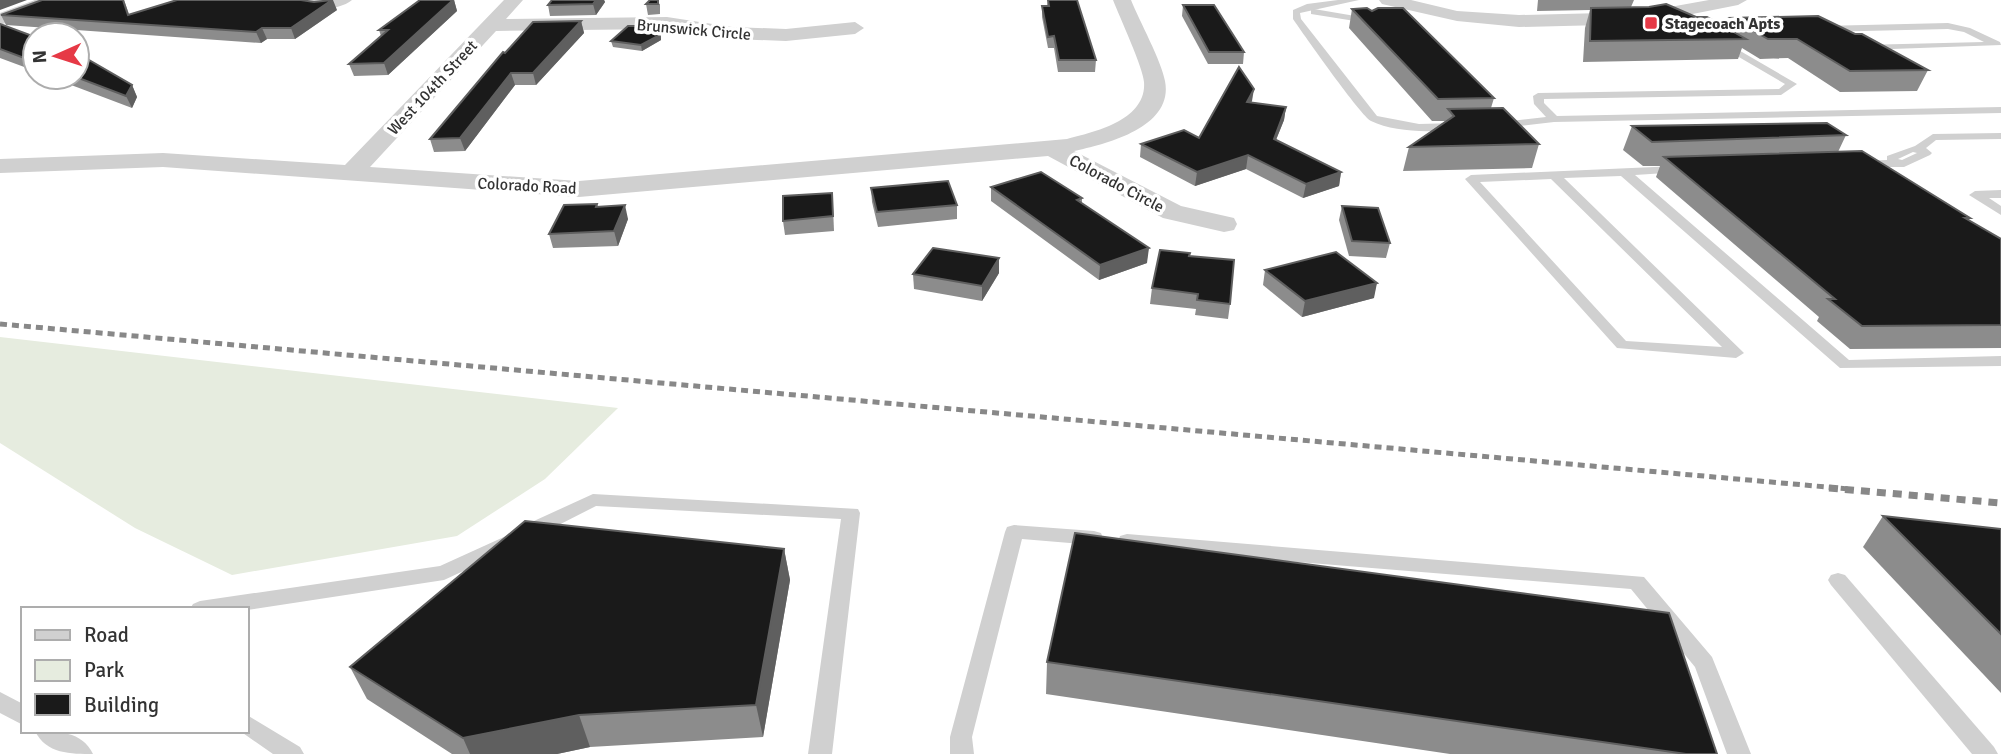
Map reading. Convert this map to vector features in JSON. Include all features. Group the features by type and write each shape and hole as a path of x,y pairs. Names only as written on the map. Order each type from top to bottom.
{"street":[{"path":"0,19 51,0"},
{"path":"309,5 343,0"},
{"name":"West 104th Street","path":"350,174 514,0"},
{"name":"Colorado Road","path":"0,166 163,160 579,188 1052,149 1119,130 1150,106 1156,94 1155,81 1122,0"},
{"path":"1388,0 1457,16 1519,21 1676,17 1738,0"},
{"name":"Brunswick Circle","path":"491,25 667,23 732,33 786,35 855,29"},
{"name":"Colorado Circle","path":"1052,149 1172,212 1224,224"}],"lane":[{"path":"1355,0 1296,12 1303,30 1373,118 1419,127 1470,126"},
{"path":"1301,10 1358,19 1369,26"},
{"path":"1828,38 1810,29 1948,26 1967,30 1997,44 1860,47"},
{"path":"1554,119 1539,104 1538,96 1781,92 1791,84 1716,40"},
{"path":"1496,126 1554,119 2001,110"},
{"path":"1845,164 1895,163 1891,158 1911,149 1918,149 1933,137 2001,136"},
{"path":"1859,164 1881,178"},
{"path":"1553,174 1736,353 1622,345 1471,179 1553,174 1693,170"},
{"path":"1624,172 1845,365 2001,361"},
{"path":"2001,194 1975,195 2001,211"},
{"path":"214,607 444,573 593,500 851,513 820,754"},
{"path":"962,754 961,737 1014,532 1637,582 1704,663 1739,754"},
{"path":"1838,580 1986,754"},
{"path":"0,701 21,713"},
{"path":"248,725 292,754"},
{"path":"49,733 81,754"}],"green space":[{"path":"0,337 618,408 545,479 457,536 232,575 135,528 0,443"}],"building":[{"path":"42,0 123,0 128,15 177,0 332,0 291,28 262,28 256,32 1,15"},
{"path":"420,0 453,0 384,63 349,64 388,30 379,30"},
{"path":"552,0 596,0 593,4 548,5"},
{"path":"650,0 658,0 658,4 646,4"},
{"path":"1048,0 1077,0 1096,60 1059,60 1054,36 1048,37 1042,6 1049,6"},
{"path":"1666,4 1696,17 1707,17 1746,39 1590,41 1591,8"},
{"path":"1183,5 1214,5 1244,52 1209,52"},
{"path":"1367,8 1372,11 1378,8 1403,8 1494,98 1438,99 1352,9"},
{"path":"1818,16 1855,34 1862,34 1928,70 1850,71 1797,39 1768,39 1731,18"},
{"path":"581,21 533,73 511,73 460,138 430,139 503,52 505,53 533,22"},
{"path":"0,24 21,32 21,57 0,49"},
{"path":"628,26 660,26 660,35 641,45 611,41"},
{"path":"91,61 132,85 126,96 91,83"},
{"path":"1239,67 1254,89 1247,102 1286,107 1274,139 1341,172 1306,184 1248,155 1197,172 1141,144 1184,130 1199,138"},
{"path":"1503,108 1539,144 1409,147 1454,116 1448,109"},
{"path":"1827,123 1846,135 1652,142 1632,126"},
{"path":"1862,151 2001,239 2001,325 1862,326 1828,299 1835,299 1664,157"},
{"path":"1041,172 1082,198 1077,200 1149,248 1100,265 991,187"},
{"path":"948,181 957,205 877,212 871,188"},
{"path":"832,193 833,216 783,221 783,196"},
{"path":"597,204 596,207 625,205 614,231 549,234 564,205"},
{"path":"1342,206 1378,208 1390,243 1352,241"},
{"path":"933,248 999,258 982,286 913,274"},
{"path":"1160,250 1234,260 1230,304 1197,300 1198,294 1152,288"},
{"path":"1336,252 1377,283 1305,301 1265,270"},
{"path":"1883,516 2001,529 2001,634"},
{"path":"525,521 784,549 756,705 579,715 463,738 350,667"},
{"path":"1075,533 1669,613 1717,754 1686,754 1047,662"}],"railway":[{"path":"0,324 1849,489"},
{"path":"1829,488 2001,503"}],"place":[{"name":"Stagecoach Apts","path":"1651,23"}]}
